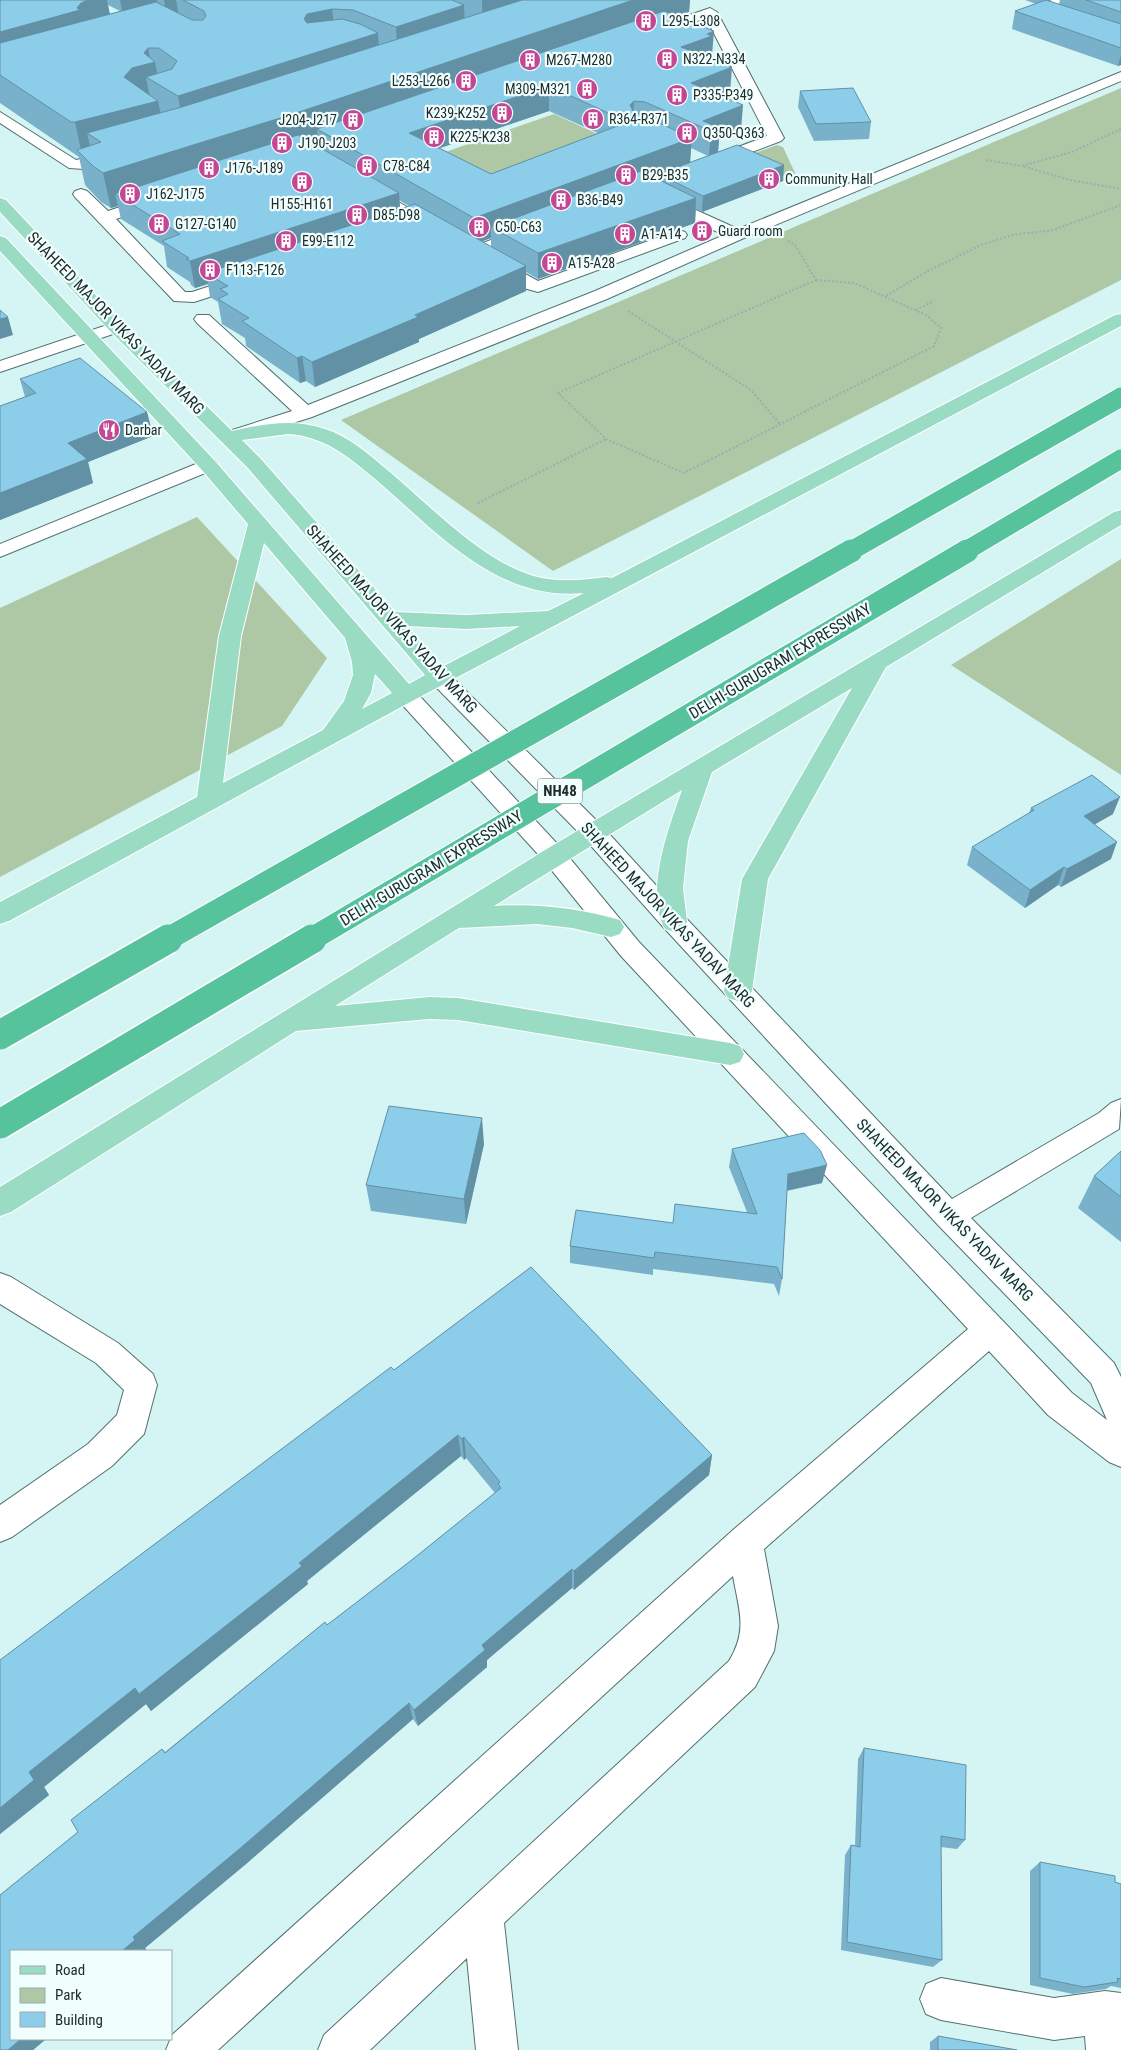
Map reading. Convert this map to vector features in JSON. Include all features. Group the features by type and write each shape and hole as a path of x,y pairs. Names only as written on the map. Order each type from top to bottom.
{"highway":[{"path":"0,1035 1121,397"},
{"name":"DELHI-GURUGRAM EXPRESSWAY","path":"0,1124 1121,459"}],"main road":[{"name":"SHAHEED MAJOR VIKAS YADAV MARG","path":"0,203 116,327 229,437 440,678"},
{"name":"SHAHEED MAJOR VIKAS YADAV MARG","path":"0,241 208,465 406,695"},
{"path":"0,914 210,799 1121,318"},
{"path":"229,437 277,427 309,430 329,436 381,474 460,542 506,572 541,584 564,587 626,580"},
{"path":"0,1203 287,1021 593,832 1121,516"},
{"path":"210,799 230,636 258,524"},
{"path":"388,618 436,623 484,623 558,616"},
{"path":"329,736 351,710 362,684 364,664 354,636"},
{"path":"738,991 755,879 878,662"},
{"path":"674,922 670,888 676,841 702,768"},
{"path":"452,920 502,913 532,913 573,917 611,926"},
{"path":"287,1021 429,1008 458,1009 730,1054"}],"street":[{"path":"1065,0 1050,5 1046,9 1049,14 1121,38"},
{"path":"284,159 707,6 776,138 474,252"},
{"path":"229,437 305,413 601,295 731,232 762,226 1121,76"},
{"path":"0,116 74,165 135,150"},
{"path":"303,153 526,283 538,287 679,235"},
{"path":"691,156 709,164"},
{"path":"646,188 715,227 731,232"},
{"path":"81,194 180,297 194,297 260,275"},
{"path":"105,217 171,196"},
{"path":"400,227 418,220"},
{"path":"203,319 305,413"},
{"path":"0,367 116,327"},
{"path":"0,551 208,465"},
{"name":"SHAHEED MAJOR VIKAS YADAV MARG","path":"440,678 593,832 674,922 949,1216 1103,1373 1121,1415"},
{"name":"SHAHEED MAJOR VIKAS YADAV MARG","path":"406,695 554,856 611,926 990,1330 1060,1404 1121,1451"},
{"path":"949,1216 1109,1121 1121,1111"},
{"path":"0,1287 107,1353 141,1385 132,1422 100,1455 0,1526"},
{"path":"187,2050 745,1542 990,1330"},
{"path":"339,2050 742,1674 756,1650 760,1626 745,1542"},
{"path":"483,1916 498,2050"},
{"path":"941,1999 1054,2020 1072,2019 1111,2025"}],"path":[{"path":"1121,129 1072,152 1022,166 1070,180 1121,189"},
{"path":"886,297 928,271 981,245 1012,235 1053,230 1121,205"},
{"path":"762,226 794,245 816,280"},
{"path":"816,280 854,283 886,297 926,315 940,328 934,346 684,473 606,439 558,393 679,342 816,280"},
{"path":"601,295 679,342 751,390 780,424"},
{"path":"916,310 934,301"},
{"path":"478,503 606,439"}],"green space":[{"path":"1121,88 1121,280 553,571 341,420"},
{"path":"554,114 613,141 494,189 431,157"},
{"path":"777,145 783,147 797,177 783,181 736,160"},
{"path":"197,517 327,658 282,726 0,877 0,608"},
{"path":"1121,559 1121,775 951,665"}],"building":[{"path":"0,0 88,0 81,3 77,8 80,10 0,32"},
{"path":"183,0 452,0 464,5 396,27 353,10 332,9 307,14 304,19 307,23 342,19 360,24 378,33 178,96 146,77 172,69 177,61 159,48 148,48 144,53 155,62 132,68 124,77 158,101 75,122 71,122 0,75 0,43 156,2 192,20 203,20 206,16 204,11"},
{"path":"522,0 633,0 293,114 103,173 77,150 101,142 87,133 182,107"},
{"path":"1046,0 1121,24 1121,48 1015,11"},
{"path":"1086,0 1121,0 1121,12"},
{"path":"664,11 714,31 707,34 712,36 681,47 732,67 691,83 743,105 703,121 720,128 711,131 645,102 634,101 630,105 633,111 692,138 474,218 317,129","holes":["549,86 628,122 491,174 409,133"]},
{"path":"853,88 871,122 816,124 800,91"},
{"path":"298,135 399,193 190,261 186,259 189,258 162,241 180,234 115,194"},
{"path":"737,145 784,165 703,196 659,174"},
{"path":"641,171 696,198 538,253 491,227"},
{"path":"415,204 526,266 415,315 418,317 312,362 302,356 297,358 242,321 249,318 218,299 228,294 220,289 228,286 206,273"},
{"path":"0,310 8,317 0,319"},
{"path":"80,358 147,412 68,443 87,459 0,493 0,406 36,393 20,379"},
{"path":"1092,775 1120,797 1084,816 1117,842 1067,869 1064,867 1030,890 972,847 1034,810 1031,808"},
{"path":"389,1106 482,1118 464,1199 366,1185"},
{"path":"804,1133 820,1150 827,1165 788,1174 782,1279 777,1267 655,1252 654,1258 570,1246 576,1210 673,1223 675,1204 757,1214 732,1149"},
{"path":"1121,1151 1121,1197 1094,1176"},
{"path":"531,1267 712,1455 574,1571 572,1569 482,1645 485,1650 414,1710 409,1703 237,1851 133,1937 135,1940 123,1950 10,1950 10,2040 20,2040 8,2050 0,2050 0,1895 78,1832 71,1820 162,1749 165,1753 325,1622 327,1625 413,1559 501,1488 498,1484 500,1482 464,1437 462,1439 458,1435 299,1563 302,1566 139,1694 135,1688 29,1772 34,1780 0,1808 0,1660 391,1367 394,1370"},
{"path":"864,1748 966,1765 965,1840 941,1836 942,1960 847,1942 851,1845 860,1847"},
{"path":"1040,1862 1115,1876 1115,1882 1121,1884 1121,1979 1117,1978 1118,1982 1084,1987 1040,1978"},
{"path":"938,2036 1017,2050 938,2050"}],"place":[{"name":"L295-L308","path":"646,21"},
{"name":"N322-N334","path":"667,59"},
{"name":"M267-M280","path":"530,60"},
{"name":"L253-L266","path":"466,81"},
{"name":"M309-M321","path":"587,89"},
{"name":"P335-P349","path":"677,95"},
{"name":"K239-K252","path":"502,113"},
{"name":"R364-R371","path":"593,119"},
{"name":"J204-J217","path":"353,120"},
{"name":"Q350-Q363","path":"687,133"},
{"name":"K225-K238","path":"434,137"},
{"name":"J190-J203","path":"282,143"},
{"name":"C78-C84","path":"367,166"},
{"name":"J176-J189","path":"209,168"},
{"name":"B29-B35","path":"626,175"},
{"name":"Community Hall","path":"769,179"},
{"name":"H155-H161","path":"302,182"},
{"name":"J162-J175","path":"130,194"},
{"name":"B36-B49","path":"561,200"},
{"name":"D85-D98","path":"357,215"},
{"name":"G127-G140","path":"159,224"},
{"name":"C50-C63","path":"479,227"},
{"name":"Guard room","path":"702,231"},
{"name":"A1-A14","path":"625,234"},
{"name":"E99-E112","path":"286,241"},
{"name":"A15-A28","path":"552,263"},
{"name":"F113-F126","path":"210,270"},
{"name":"Darbar","path":"109,430"}]}
